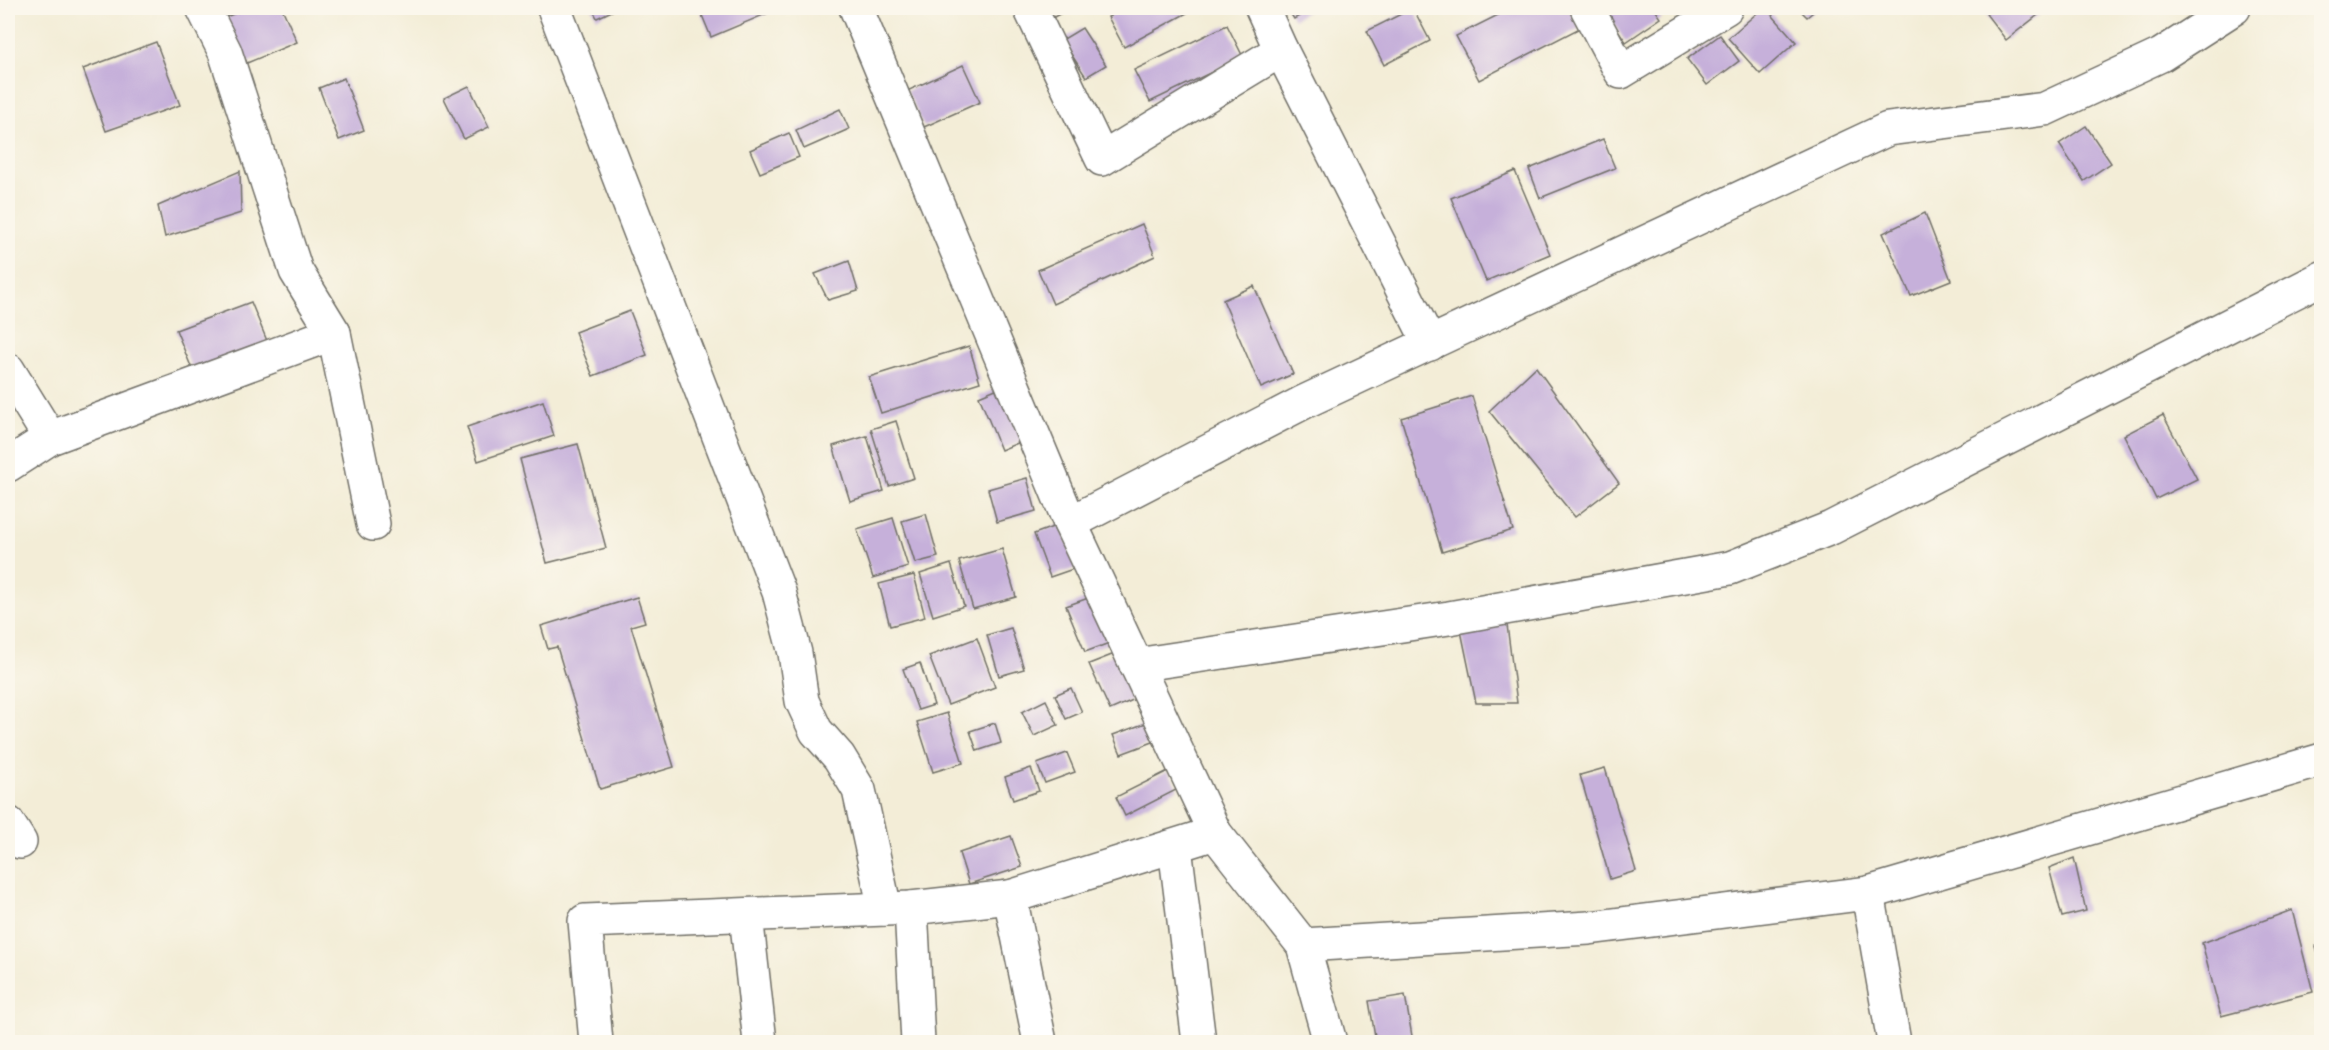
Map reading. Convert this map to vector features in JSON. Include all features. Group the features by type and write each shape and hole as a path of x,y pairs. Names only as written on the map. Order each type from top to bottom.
{"street":[{"path":"203,8 225,52 296,271 334,333 373,524"},
{"path":"554,8 779,592 795,653 802,701 816,731 838,757 859,790 898,909 918,1042"},
{"path":"856,8 1070,523 1215,833 1303,945 1330,1042"},
{"path":"1030,8 1102,159 1281,50"},
{"path":"1262,8 1430,344"},
{"path":"1587,8 1621,72 1726,8"},
{"path":"1070,523 1304,402 1888,129 2045,109 2162,55 2234,8"},
{"path":"1136,665 1449,618 1730,567 1831,528 2322,278"},
{"path":"8,465 50,438 334,333"},
{"path":"8,370 50,438"},
{"path":"1303,945 1589,928 1868,892 2322,760"},
{"path":"596,1042 585,921 898,909 1010,897 1215,833"},
{"path":"1175,847 1199,1042"},
{"path":"1868,892 1894,1042"},
{"path":"1010,897 1040,1042"},
{"path":"746,915 760,1042"}],"building":[{"path":"248,8 282,8 297,42 247,63 226,17"},
{"path":"592,8 618,8 597,18"},
{"path":"699,8 780,8 711,37"},
{"path":"1046,8 1071,8 1052,18"},
{"path":"1125,8 1196,8 1124,47 1108,17"},
{"path":"1287,8 1313,8 1294,19"},
{"path":"1413,8 1430,41 1384,65 1367,31"},
{"path":"1512,8 1569,8 1580,28 1479,80 1456,36"},
{"path":"1603,8 1654,8 1661,18 1626,42"},
{"path":"1763,8 1766,8 1796,42 1760,74 1728,38"},
{"path":"1798,8 1818,8 1807,17"},
{"path":"1994,8 2047,8 2006,40 1986,14"},
{"path":"1227,25 1243,57 1150,102 1134,70"},
{"path":"1082,28 1106,65 1086,77 1062,40"},
{"path":"1720,35 1739,61 1707,85 1687,59"},
{"path":"156,42 180,105 106,131 83,69"},
{"path":"963,65 980,102 924,127 907,91"},
{"path":"344,78 364,130 339,140 319,88"},
{"path":"469,86 489,127 464,139 444,98"},
{"path":"840,109 849,129 804,149 796,130"},
{"path":"2086,126 2111,163 2084,181 2059,144"},
{"path":"789,133 799,157 760,173 750,150"},
{"path":"1603,139 1615,168 1540,198 1529,169"},
{"path":"240,171 241,213 165,237 158,206"},
{"path":"1515,171 1550,254 1486,281 1451,198"},
{"path":"1925,213 1951,280 1911,296 1883,233"},
{"path":"1142,224 1155,256 1053,304 1038,270"},
{"path":"849,261 858,291 828,300 815,274"},
{"path":"1254,286 1293,374 1261,388 1223,300"},
{"path":"251,302 272,353 197,381 176,330"},
{"path":"630,311 647,355 593,376 575,332"},
{"path":"969,346 980,382 881,413 869,377"},
{"path":"1536,367 1619,483 1575,517 1489,411"},
{"path":"1003,386 1025,440 1001,450 979,396"},
{"path":"1472,396 1513,530 1442,552 1401,418"},
{"path":"543,401 554,436 478,461 467,427"},
{"path":"2163,415 2197,479 2156,499 2124,435"},
{"path":"896,421 914,478 889,486 871,429"},
{"path":"867,436 884,491 850,501 833,446"},
{"path":"578,444 606,548 547,563 520,459"},
{"path":"1027,478 1036,511 997,522 988,489"},
{"path":"926,514 938,557 915,563 902,521"},
{"path":"893,518 908,567 873,578 857,529"},
{"path":"1061,524 1076,568 1050,577 1034,534"},
{"path":"1002,549 1016,597 973,609 959,561"},
{"path":"951,564 964,606 933,616 920,574"},
{"path":"914,575 925,617 890,626 879,584"},
{"path":"1094,596 1112,642 1085,652 1066,606"},
{"path":"637,597 645,622 631,626 674,767 600,789 557,647 548,649 541,626"},
{"path":"1506,617 1517,703 1476,703 1460,626"},
{"path":"1011,628 1024,669 999,676 987,635"},
{"path":"977,638 995,687 948,705 929,656"},
{"path":"1122,651 1142,696 1110,710 1089,664"},
{"path":"920,663 934,705 918,710 903,669"},
{"path":"1071,688 1082,712 1066,719 1055,695"},
{"path":"1046,700 1058,725 1034,736 1022,712"},
{"path":"947,713 963,763 933,772 917,722"},
{"path":"995,723 1001,743 977,751 970,731"},
{"path":"1146,723 1153,742 1121,754 1113,735"},
{"path":"1067,753 1075,772 1045,783 1037,764"},
{"path":"1031,768 1039,791 1013,800 1005,777"},
{"path":"1605,768 1636,871 1610,879 1580,775"},
{"path":"1168,771 1178,789 1125,816 1116,797"},
{"path":"1011,836 1022,867 969,884 959,853"},
{"path":"2074,858 2086,911 2062,917 2049,868"},
{"path":"2292,910 2313,992 2221,1016 2202,943"},
{"path":"2322,945 2322,964 2321,964 2316,946"},
{"path":"1405,995 1413,1042 1376,1042 1369,1001"}]}
